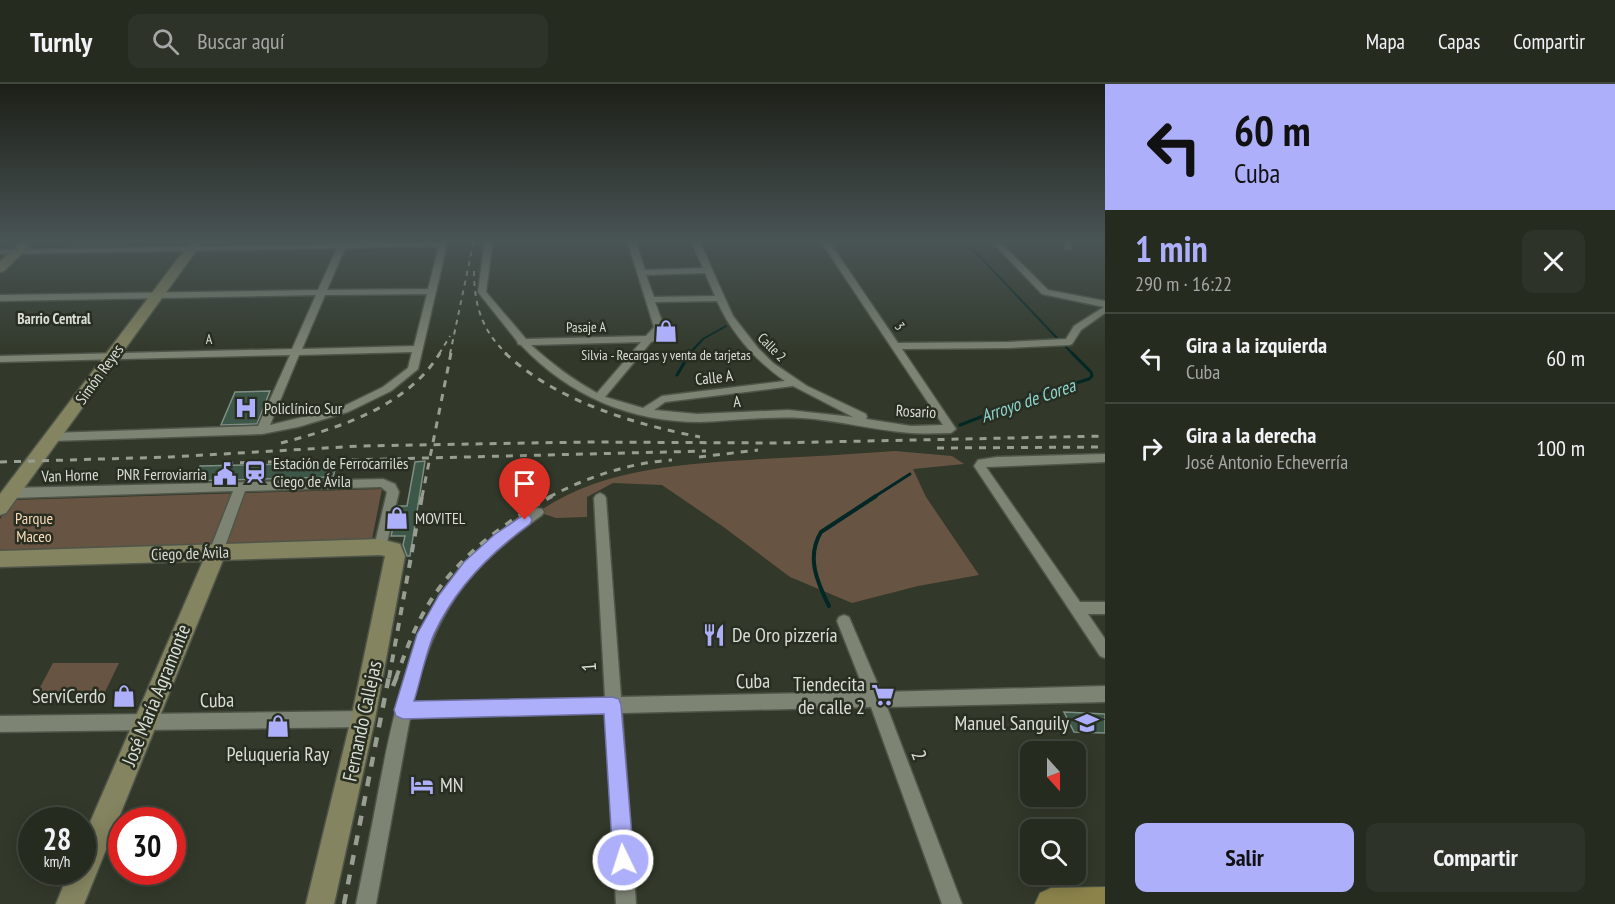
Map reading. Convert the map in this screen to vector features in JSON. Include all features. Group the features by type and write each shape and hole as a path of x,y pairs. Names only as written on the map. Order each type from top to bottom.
{"main road":[{"path":"1051,904 1105,903"}],"street":[{"name":"Simón Reyes","path":"6,500 169,278"},
{"path":"262,430 327,278"},
{"path":"52,437 262,430 344,410 387,389 412,369 419,349 434,278"},
{"name":"A","path":"484,278 482,292 521,342 556,373 598,398 642,413 699,418 785,414 828,416 879,424"},
{"path":"598,398 659,327 644,278"},
{"name":"Calle 2","path":"713,278 729,316 756,354 793,383 879,424"},
{"name":"3","path":"850,278 951,429"},
{"path":"1033,278 1045,292 1105,306"},
{"path":"0,298 431,291"},
{"path":"651,300 722,298"},
{"path":"896,346 1069,342 1077,328 1105,306"},
{"name":"Pasaje A","path":"521,342 651,339"},
{"name":"A","path":"0,359 419,349"},
{"name":"Calle A","path":"642,413 662,399 793,383"},
{"name":"Rosario","path":"879,424 908,430 951,429"},
{"path":"1105,458 997,461 982,463 980,466 1105,651"},
{"name":"Van Horne","path":"6,500 241,486 383,483 391,487 393,492 380,547"},
{"name":"José María Agramonte","path":"70,904 216,552 241,486"},
{"name":"1","path":"600,498 626,904"},
{"path":"366,904 403,710 426,634 445,599 470,566 499,539 538,512"},
{"name":"Ciego de Ávila","path":"0,559 380,547"},
{"name":"Fernando Callejas","path":"320,904 363,719 395,556 393,550 380,547"},
{"path":"1076,608 1105,608"},
{"name":"2","path":"844,621 876,699 952,904"},
{"name":"Cuba","path":"403,710 1105,693"},
{"name":"Cuba","path":"0,724 363,719"}],"green space":[{"path":"895,451 952,456 964,464 913,469 926,497 979,575 918,586 852,603 790,577 725,528 662,485 613,483 587,497 587,517 556,518 538,512 590,485 646,470 704,463"},
{"name":"Parque Maceo","path":"382,489 371,544 0,556 0,519 14,500"},
{"path":"53,663 119,663 105,692 37,693"}],"building":[{"name":"Policlínico Sur","path":"270,391 257,424 221,425 235,392"},
{"path":"425,461 410,556 407,556 403,545 405,536 391,536 398,506 407,506 415,462"},
{"name":"Estación de Ferrocarriles Ciego de Ávila","path":"337,463 333,477 192,481 200,466"},
{"name":"Manuel Sanguily","path":"1064,712 1105,714 1105,733 1074,732"}],"waterway":[{"name":"Arroyo de Corea","path":"1000,278 1057,338"},
{"path":"689,354 703,339 726,326"},
{"name":"Arroyo de Corea","path":"960,425 1040,394 1089,379 1092,376 1091,372 1065,346"},
{"path":"677,375 690,353"},
{"name":"Arroyo de Corea","path":"874,497 910,474"},
{"name":"Arroyo de Corea","path":"829,606 815,569 814,551 817,541 821,532 876,496"}],"railway":[{"path":"450,354 466,278"},
{"path":"474,278 481,317 491,336 507,354"},
{"path":"439,354 450,336"},
{"path":"281,443 326,430 370,413 409,388 426,372 440,353"},
{"path":"433,445 451,353"},
{"path":"505,353 548,385 596,408 648,425 700,437"},
{"path":"433,445 588,442 773,443 1105,436"},
{"path":"0,462 433,445"},
{"path":"430,458 433,445"},
{"path":"937,448 1105,447"},
{"path":"699,457 758,450"},
{"path":"430,458 706,451"},
{"path":"226,463 430,458"},
{"path":"422,497 430,458"},
{"path":"549,497 609,472 640,464 672,460"},
{"path":"389,678 422,496"},
{"path":"396,678 410,641 439,588 483,543 517,517 552,496"},
{"path":"344,904 389,676"},
{"path":"393,686 397,676"}],"place":[{"name":"Silvia - Recargas y venta de tarjetas","path":"666,331"},
{"name":"Policlínico Sur","path":"246,408"},
{"name":"Estación de Ferrocarriles Ciego de Ávila","path":"255,472"},
{"name":"PNR Ferroviarria","path":"225,474"},
{"name":"MOVITEL","path":"397,518"},
{"name":"De Oro pizzería","path":"714,635"},
{"name":"Tiendecita de calle 2","path":"883,695"},
{"name":"ServiCerdo","path":"124,696"},
{"name":"Manuel Sanguily","path":"1087,723"},
{"name":"Peluqueria Ray","path":"278,726"},
{"name":"MN","path":"422,785"}],"district":[{"name":"Barrio Central","path":"54,319"}],"route":[{"path":"525,520 499,539 470,566 445,599 426,634 403,710 612,705 623,860"}]}
